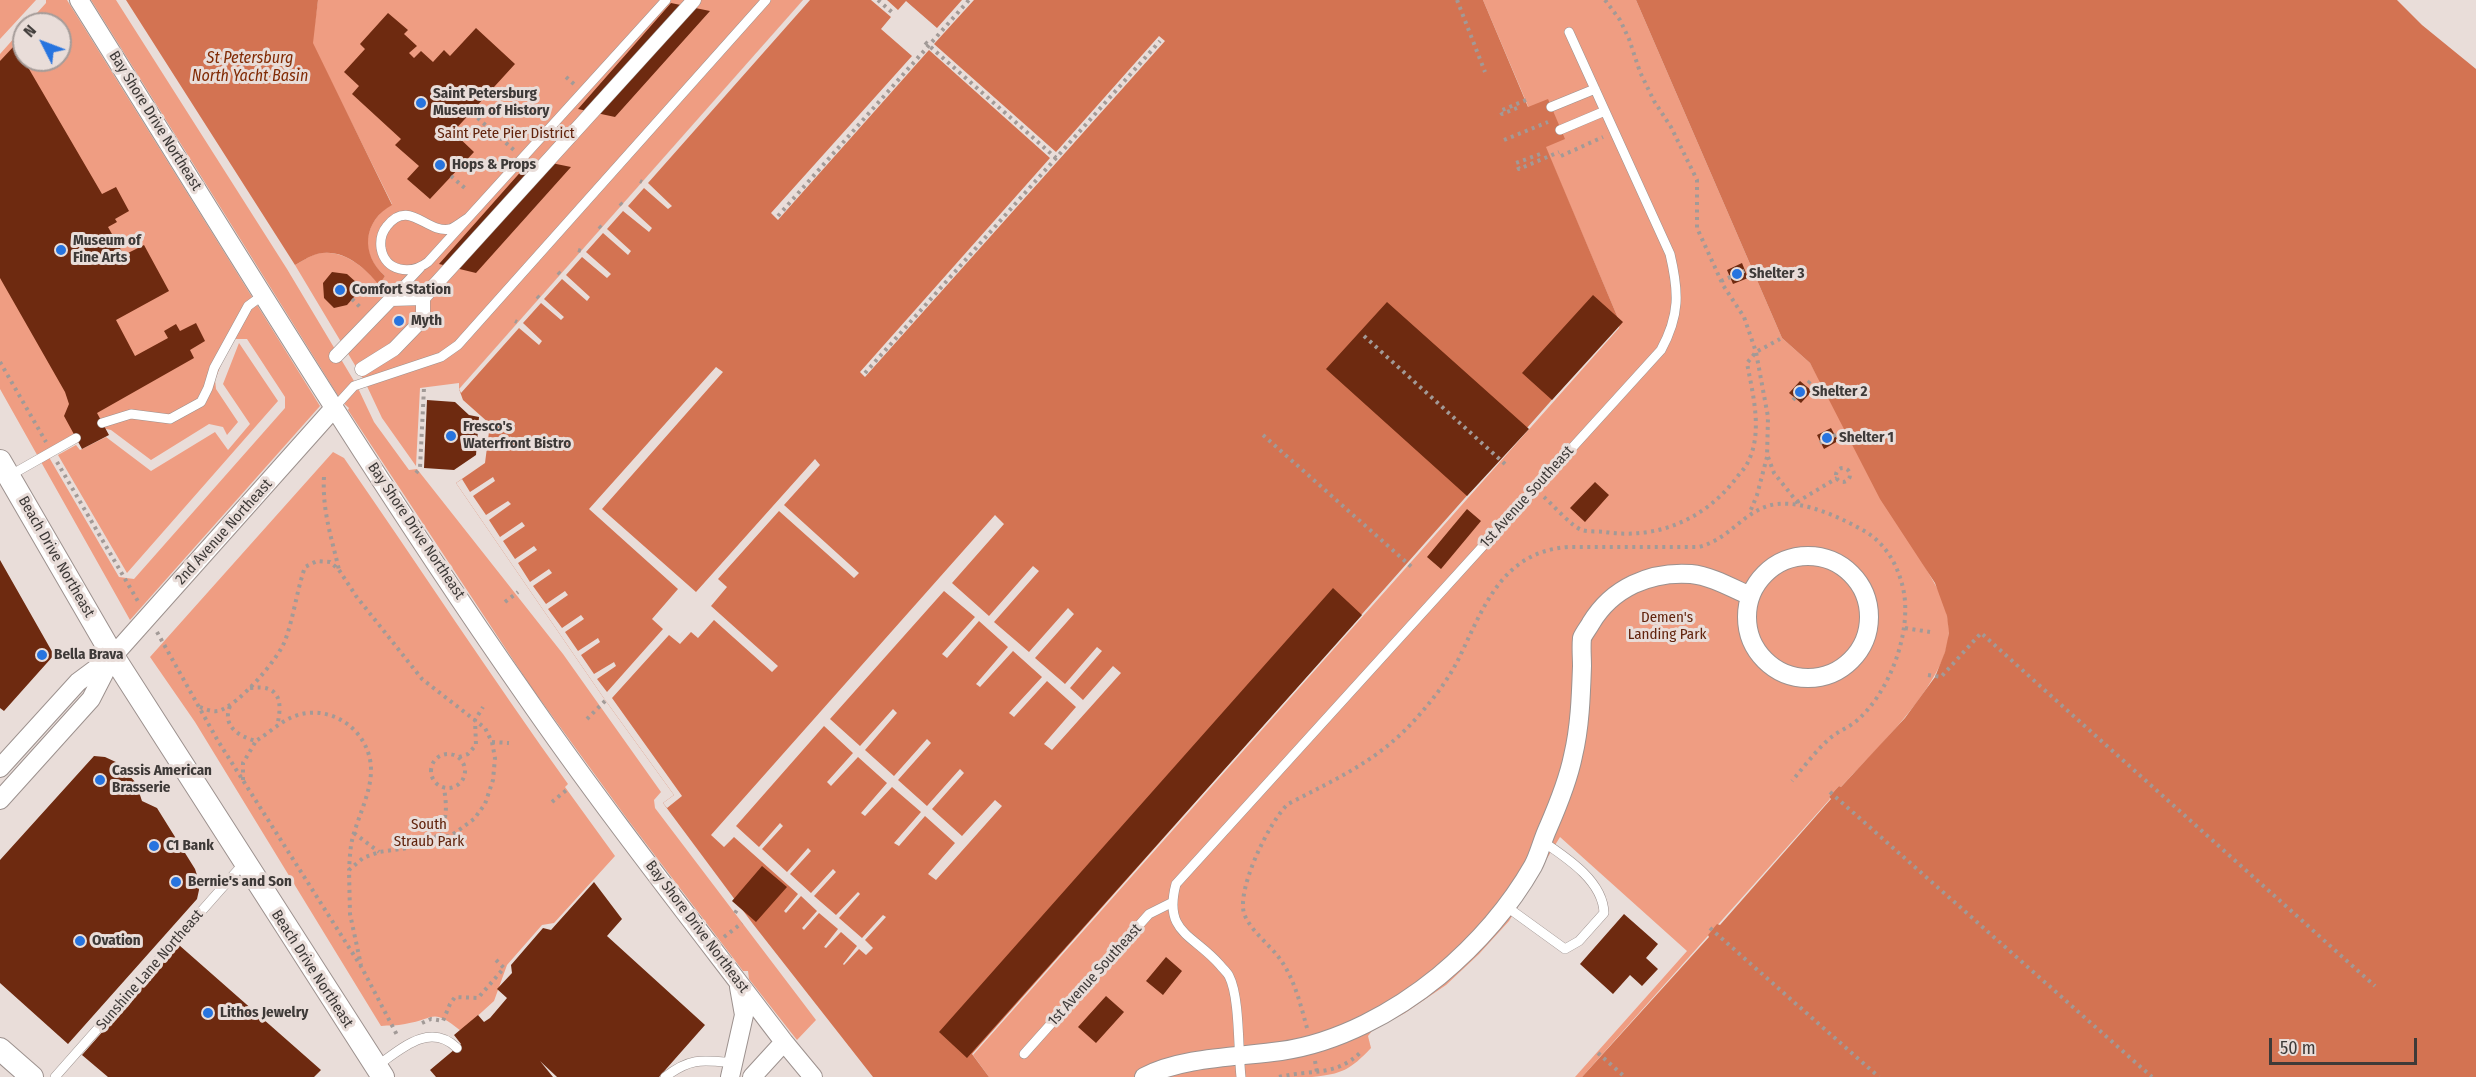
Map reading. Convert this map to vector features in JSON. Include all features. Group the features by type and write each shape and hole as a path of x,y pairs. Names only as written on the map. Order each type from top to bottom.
{"street":[{"name":"Bay Shore Drive Northeast","path":"79,0 334,408 523,692 613,817 813,1077"},
{"path":"362,369 394,349 423,319 423,298 694,0"},
{"path":"336,356 391,300 423,298"},
{"name":"2nd Avenue Northeast","path":"0,768 78,682 113,656 334,408"},
{"name":"Beach Drive Northeast","path":"4,468 113,656 375,1074"},
{"path":"1797,557 1818,557 1845,568 1855,577 1868,603 1868,631 1855,656 1832,673 1804,678 1790,676 1777,670 1757,651 1750,638 1747,625 1750,596 1757,584 1777,564 1797,557"},
{"path":"1144,1077 1153,1072 1182,1064 1284,1051 1341,1035 1391,1008 1438,976 1464,954 1507,907 1534,864 1559,803 1573,756 1578,715 1582,638 1598,612 1617,592 1641,581 1667,574 1693,574 1750,596"},
{"name":"2nd Avenue Northeast","path":"0,800 91,699 113,656"},
{"path":"732,1070 744,1014 739,982"},
{"path":"752,1077 784,1042"},
{"path":"0,1049 32,1077"}],"lane":[{"path":"391,300 470,217 666,0"},
{"path":"334,408 354,386 441,357 458,345 766,0"},
{"name":"1st Avenue Southeast","path":"1024,1054 1149,914 1171,903 1176,884 1661,350 1672,330 1677,280 1670,254 1569,32"},
{"path":"1551,107 1595,89"},
{"path":"1560,130 1605,111"},
{"path":"421,267 404,270 388,263 383,255 381,237 392,221 410,215 419,217 436,228 450,229 470,217"},
{"path":"102,423 132,414 170,419 201,402 208,388 213,368 248,306 263,295"},
{"path":"4,468 51,452 76,438"},
{"path":"1507,907 1565,949 1579,941 1604,913 1604,903 1598,887 1559,852 1542,841"},
{"name":"Sunshine Lane Northeast","path":"55,1077 244,863"},
{"path":"1171,903 1173,918 1184,932 1229,976 1235,998 1241,1077"},
{"path":"375,1074 395,1053 428,1036 443,1038 457,1048"},
{"path":"665,1077 681,1065 702,1060 732,1070"}],"path":[{"path":"878,0 894,14"},
{"path":"778,216 927,43 969,0"},
{"path":"1456,0 1485,72"},
{"path":"1605,0 1620,20 1640,72 1697,180 1697,228 1721,281 1744,317 1756,352 1768,417 1767,457 1758,495 1749,513"},
{"path":"865,373 1160,41"},
{"path":"927,43 1056,158"},
{"path":"1517,108 1502,114 1500,111 1526,100"},
{"path":"472,112 524,158"},
{"path":"1504,140 1557,118"},
{"path":"1540,154 1516,164 1518,168 1615,132"},
{"path":"451,176 467,190"},
{"path":"1721,281 1749,269"},
{"path":"352,299 360,307"},
{"path":"1364,336 1506,465"},
{"path":"1535,489 1580,530 1619,534 1648,533 1674,526 1698,514 1715,503 1748,462 1756,412 1747,363 1756,352 1780,339"},
{"path":"0,362 123,579 172,656 243,781 362,968 396,1035 405,1031"},
{"path":"1793,400 1813,378"},
{"path":"416,473 420,468 424,388"},
{"path":"1820,443 1841,432"},
{"path":"1263,435 1414,569"},
{"path":"1767,457 1774,473 1798,503 1837,478"},
{"path":"324,477 323,499 326,522 339,570"},
{"path":"199,707 215,712 231,705 266,670 286,640 291,612 305,567 317,561 330,562 339,570 356,596 422,679 484,728 492,742 495,758 493,780 486,804 474,819 452,835 408,848 379,852 363,858 349,870"},
{"path":"505,602 518,592"},
{"path":"1905,628 1930,632"},
{"path":"1928,675 1941,677 1981,633 2375,986"},
{"path":"249,688 264,686 274,692 280,702 277,727"},
{"path":"587,719 606,700"},
{"path":"231,705 228,723 236,733 256,741"},
{"path":"458,757 468,754 476,745 478,736 475,720 483,707"},
{"path":"243,781 243,763 256,741 290,718 304,714 334,715 345,721 360,737 370,755 371,773 363,808 354,833 349,870 350,914 362,968"},
{"path":"492,742 509,743"},
{"path":"453,754 458,757 465,765 463,781 454,788 444,788 438,785 431,776 433,764 441,755 453,754"},
{"path":"435,839 443,827 447,814 444,788"},
{"path":"552,802 569,788"},
{"path":"1830,792 2152,1077"},
{"path":"354,833 370,848 379,852"},
{"path":"735,913 739,907"},
{"path":"1710,928 1880,1077"},
{"path":"414,1026 431,1019 442,1021 455,997 478,998 504,968 493,957"},
{"path":"1279,1077 1339,1070 1350,1065 1361,1052"},
{"path":"1598,1053 1625,1077"}],"green space":[{"path":"0,0 36,0 25,12 12,12 12,26 0,39"},
{"path":"46,0 67,0 320,406 130,620 0,389 0,54 12,40 12,72 72,72 72,12 38,12","holes":["231,339 247,339 285,397 285,408 134,579 119,577 50,459 52,447 101,428 111,430 151,460 209,424 223,427 227,435 238,422 216,389 215,380"]},
{"path":"91,0 116,0 287,269 357,386 374,422 409,470 417,469 563,654 661,792 654,800 655,808 816,1020 797,1040 749,979 748,971 743,971 628,820 531,687 348,410 349,408 342,402"},
{"name":"Saint Pete Pier District","path":"318,0 803,0 459,389 459,383 420,388 416,466 382,418 365,382 295,265 316,254 335,254 359,265 379,284 385,276 371,258 368,238 375,220 392,204 312,43"},
{"name":"Demen's Landing Park","path":"1483,0 1636,0 1782,338 1810,363 1941,595 1948,618 1949,632 1945,652 1936,672 1907,715 1841,787 1839,786 1829,797 1830,799 1582,1077 1575,1077 1687,951 1560,837 1509,921 1479,954 1446,985 1405,1013 1372,1031 1368,1036 1371,1048 1345,1070 1312,1077 989,1077 973,1055 1619,328 1620,323"},
{"path":"239,343 278,401 127,573 58,455 76,445 80,450 106,437 151,471 215,432 228,450 250,424 223,384"},
{"name":"South Straub Park","path":"333,452 344,458 568,784 565,787 615,856 554,923 542,925 507,965 494,1001 461,1031 438,1017 402,1025 381,1026 195,722 150,657"}],"water":[{"name":"St Petersburg North Yacht Basin","path":"126,0 318,0 313,43 392,205 375,220 368,238 371,258 385,276 379,285 352,260 336,254 317,254 295,265"},
{"path":"803,0 1483,0 1528,107 1548,99 1565,139 1546,147 1620,323 972,1054 989,1077 873,1077 753,924 663,803 674,795 603,697 456,483 485,463 490,424 463,400 459,389"},
{"path":"1636,0 2476,0 2476,1077 1582,1077 1709,937 1708,935 1717,924 1720,925 1831,799 1829,797 1905,718 1935,677 1945,652 1949,633 1947,616 1935,583 1880,499 1810,363 1782,338"}],"pier":[{"path":"803,0 810,0 648,183 672,206 668,209 644,188 628,206 652,228 649,232 623,211 607,229 631,251 628,255 603,233 586,252 611,274 607,278 582,257 566,275 590,297 587,301 562,279 544,299 564,317 561,320 541,303 523,323 542,341 539,345 519,328 461,393 459,389"},
{"path":"871,0 887,0 898,10 906,1 937,28 962,0 974,0 934,44 1056,152 1159,36 1165,41 865,377 860,372 1050,158 929,50 778,220 771,213 912,56 881,29 891,17"},
{"path":"2397,0 2476,0 2476,69 2422,25"},
{"path":"716,367 723,372 602,509 696,592 815,459 820,465 784,505 859,573 854,578 779,511 718,579 727,587 711,606 778,666 772,672 714,620 698,638 691,632 680,644 669,635 612,698 682,796 667,808 663,803 674,795 603,697 456,483 462,479 470,492 493,477 495,481 473,496 486,515 508,501 511,504 489,520 500,537 522,522 525,526 503,541 515,559 534,546 537,550 518,563 530,582 549,569 552,573 533,586 546,604 565,591 568,595 548,609 562,628 581,615 584,619 565,632 578,651 598,638 600,642 581,655 594,674 614,662 616,666 597,679 607,692 663,629 652,619 678,589 589,509"},
{"path":"995,515 1004,524 952,583 989,616 1033,566 1039,571 994,622 1029,652 1068,608 1074,614 1035,658 1065,684 1097,647 1102,651 1070,688 1083,700 1113,666 1121,673 1052,750 1044,744 1076,707 1047,681 1014,717 1009,713 1042,677 1013,651 980,687 976,684 1008,647 979,621 947,658 942,654 975,617 944,591 830,719 860,746 893,709 897,713 865,750 894,776 927,739 931,743 898,780 927,806 960,769 964,773 932,809 962,836 995,800 1002,806 936,880 928,874 955,843 925,816 899,846 894,843 921,812 892,787 865,816 861,813 887,783 858,757 831,786 827,782 853,753 824,726 736,826 759,847 780,823 783,826 762,849 787,872 808,848 811,851 790,874 811,893 833,869 836,872 814,896 836,915 858,892 860,894 839,918 862,938 883,915 886,917 865,940 873,948 866,955 859,949 844,965 857,946 841,932 826,948 824,947 838,929 819,913 804,930 802,928 817,911 801,896 786,913 784,911 798,894 734,837 724,847 711,835"}],"building":[{"path":"671,3 710,11 615,117 578,109"},
{"name":"Saint Petersburg Museum of History","path":"388,13 408,30 404,34 417,46 409,53 414,58 421,51 433,62 444,50 450,56 476,28 515,64 453,132 474,152 430,199 407,179 419,166 395,145 401,139 352,94 359,86 344,72 365,49 360,44"},
{"name":"Museum of Fine Arts","path":"12,48 12,72 31,72 102,194 116,187 129,211 115,219 117,222 108,227 124,255 144,245 169,291 116,320 135,356 168,338 164,331 176,324 180,331 196,323 205,341 190,350 194,358 97,413 109,435 82,449 64,416 69,404 65,392 0,278 0,61"},
{"path":"532,159 571,167 476,273 439,264"},
{"name":"Shelter 3","path":"1742,263 1748,278 1733,284 1727,270"},
{"name":"Comfort Station","path":"332,272 347,274 357,283 355,296 347,305 334,308 324,298 323,283"},
{"path":"1593,295 1623,322 1552,400 1522,373"},
{"path":"1387,302 1529,429 1467,496 1326,369"},
{"name":"Shelter 2","path":"1800,381 1812,391 1801,403 1789,393"},
{"name":"Fresco's Waterfront Bistro","path":"427,400 455,402 469,415 479,417 476,455 454,470 424,468"},
{"name":"Shelter 1","path":"1831,428 1838,441 1824,449 1817,435"},
{"path":"1595,482 1609,495 1585,522 1570,508"},
{"path":"1467,509 1481,521 1441,569 1427,557"},
{"path":"0,560 54,655 4,711 0,708"},
{"path":"1333,588 1362,615 967,1058 939,1032"},
{"name":"Ovation","path":"94,756 105,757 118,763 136,783 142,801 157,808 195,869 199,890 197,899 68,1044 0,983 0,860"},
{"path":"762,866 787,887 756,922 732,901"},
{"path":"594,882 622,919 607,936 705,1025 659,1077 557,1077 540,1061 553,1077 436,1077 430,1070 461,1044 454,1035 478,1015 484,1022 490,1018 507,998 497,989 512,973 511,965 543,928 551,930"},
{"path":"1624,914 1658,944 1646,958 1658,969 1642,986 1630,975 1613,994 1580,964"},
{"path":"179,945 321,1070 314,1077 108,1077 82,1055"},
{"path":"1166,957 1182,971 1163,995 1146,981"},
{"path":"1106,996 1124,1012 1096,1043 1078,1027"}],"place":[{"name":"Saint Petersburg Museum of History","path":"421,103"},
{"name":"Hops & Props","path":"440,165"},
{"name":"Museum of Fine Arts","path":"61,250"},
{"name":"Shelter 3","path":"1737,274"},
{"name":"Comfort Station","path":"340,290"},
{"name":"Myth","path":"399,321"},
{"name":"Shelter 2","path":"1800,392"},
{"name":"Fresco's Waterfront Bistro","path":"451,436"},
{"name":"Shelter 1","path":"1827,438"},
{"name":"Bella Brava","path":"42,655"},
{"name":"Cassis American Brasserie","path":"100,780"},
{"name":"C1 Bank","path":"154,846"},
{"name":"Bernie's and Son","path":"176,882"},
{"name":"Ovation","path":"80,941"},
{"name":"Lithos Jewelry","path":"208,1013"}]}
